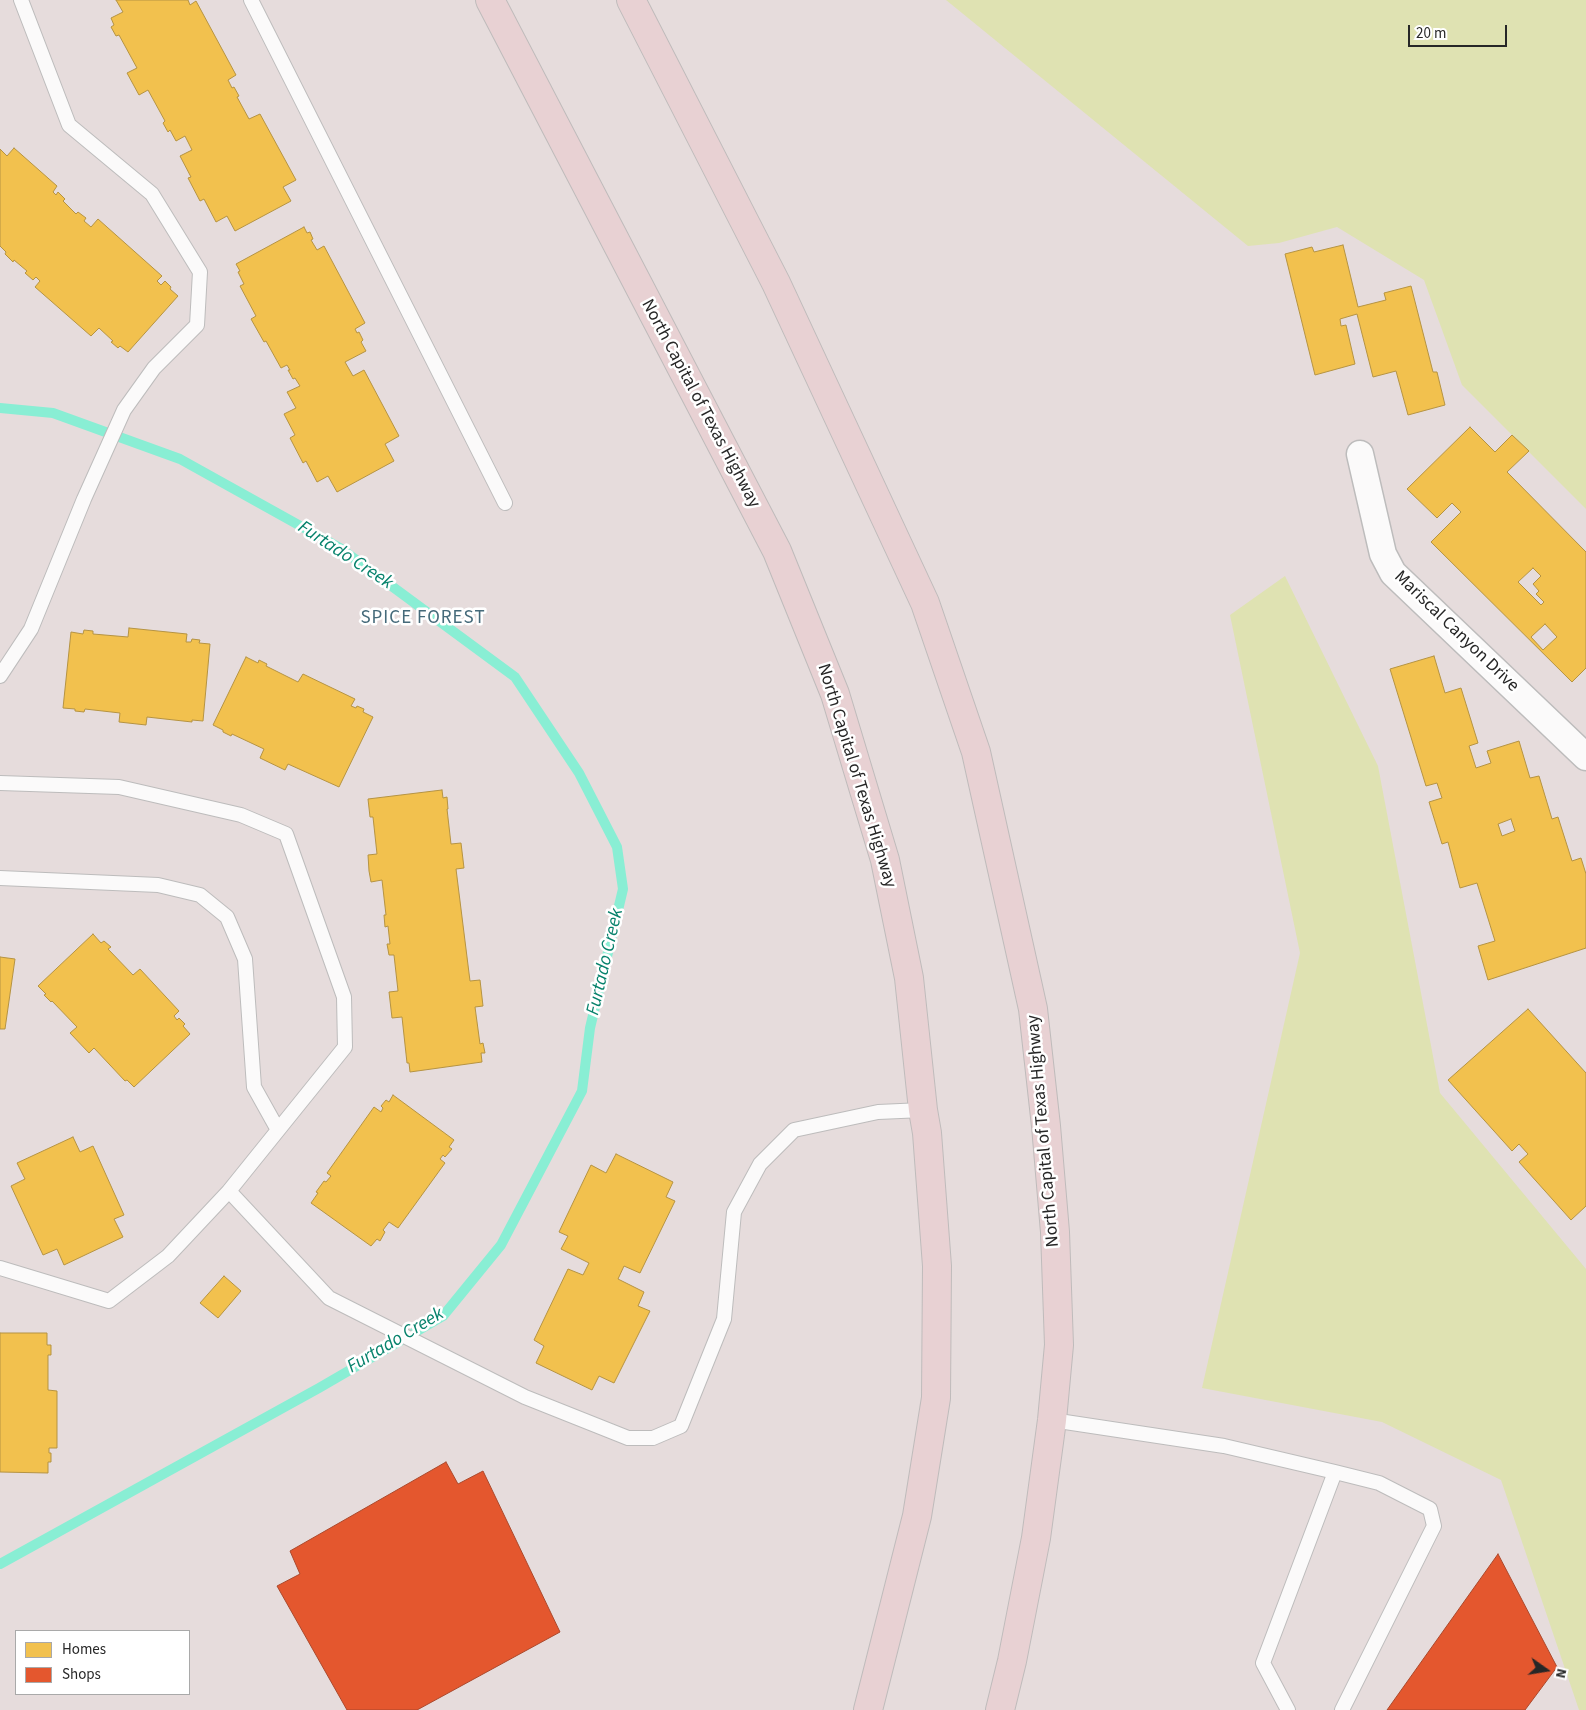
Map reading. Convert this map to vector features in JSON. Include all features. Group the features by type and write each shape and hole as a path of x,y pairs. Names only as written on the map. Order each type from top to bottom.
{"highway":[{"name":"North Capital of Texas Highway","path":"490,0 777,551 835,694 885,860 909,978 923,1110 928,1133 937,1266 936,1398 917,1516 868,1710"},
{"name":"North Capital of Texas Highway","path":"632,0 776,283 925,603 976,752 1033,1009 1055,1232 1059,1345 1052,1420 1036,1538 1012,1661 1000,1710"}],"street":[{"name":"Mariscal Canyon Drive","path":"1360,454 1383,554 1393,574 1586,757"}],"lane":[{"path":"0,676 31,629 84,499 124,410 154,368 196,325 200,272 152,194 69,125 21,0"},
{"path":"250,0 504,503"},
{"path":"0,783 119,787 241,815 286,834 344,997 345,1047 229,1191 168,1256 108,1301 0,1268"},
{"path":"0,878 158,885 200,895 228,917 245,958 254,1087 278,1130"},
{"path":"229,1191 329,1298 525,1397 628,1438 653,1438 681,1426 724,1319 734,1212 760,1164 794,1130 878,1112 923,1110"},
{"path":"1052,1420 1224,1446 1335,1472 1379,1483 1430,1509 1434,1526 1342,1710"},
{"path":"1288,1710 1263,1663 1335,1472"}],"green space":[{"path":"946,0 1586,0 1586,509 1462,385 1424,280 1337,227 1279,243 1248,246"},
{"path":"1285,576 1378,766 1440,1093 1586,1269 1586,1710 1579,1710 1501,1480 1382,1422 1202,1388 1300,953 1230,615"}],"building: Homes":[{"path":"116,0 188,0 190,5 196,1 236,75 228,80 239,96 237,97 249,119 260,114 296,180 283,187 291,201 235,231 227,216 216,222 204,199 200,201 188,178 191,177 180,156 192,150 185,136 176,141 170,130 168,132 163,123 165,121 148,90 139,95 127,73 137,68 119,35 116,36 111,27 114,25 111,18 123,12"},
{"path":"14,148 57,186 53,192 56,195 58,192 65,199 63,201 76,214 78,212 86,218 84,221 91,227 98,219 162,276 157,281 161,285 165,281 178,296 128,352 120,346 118,348 99,328 91,336 35,287 40,281 36,277 33,280 25,273 27,271 14,260 13,262 0,246 0,149 7,156"},
{"path":"304,227 307,233 310,232 313,239 311,240 317,250 324,246 365,323 355,329 363,340 361,342 366,351 345,362 353,376 364,370 399,436 385,444 394,461 337,492 328,476 317,482 306,461 303,463 290,438 295,435 284,414 296,408 287,392 300,386 295,378 293,379 287,365 281,368 251,319 256,316 240,286 244,284 236,264"},
{"path":"1343,245 1358,307 1386,300 1384,293 1411,286 1433,372 1437,372 1445,405 1408,415 1396,371 1373,377 1357,314 1340,319 1341,326 1346,325 1355,364 1315,375 1285,254 1312,247 1314,252"},
{"path":"1470,427 1495,452 1512,435 1529,451 1507,472 1586,552 1586,668 1572,682 1431,542 1461,512 1452,503 1437,518 1407,489","holes":["1533,568 1541,576 1533,584 1539,591 1536,594 1544,602 1541,605 1518,582","1545,624 1557,637 1543,650 1531,637"]},
{"path":"129,628 187,634 186,642 191,642 192,639 200,640 199,643 210,644 203,721 192,720 192,722 147,717 146,725 119,722 120,713 85,709 84,712 63,708 71,632 83,634 84,630 93,631 93,634 128,637"},
{"path":"1434,656 1445,693 1461,688 1478,743 1469,746 1476,768 1491,763 1487,751 1519,741 1530,778 1539,776 1552,819 1558,817 1572,861 1581,858 1586,874 1586,948 1488,980 1478,946 1495,941 1477,883 1460,888 1448,842 1442,844 1429,802 1442,798 1437,783 1426,786 1390,669","holes":["1511,819 1515,831 1502,836 1498,824"]},
{"path":"246,657 258,663 259,660 267,664 266,666 298,682 303,674 355,699 351,706 364,709 363,712 373,717 339,787 288,764 285,770 260,758 264,749 232,734 231,736 213,725"},
{"path":"442,790 443,798 447,797 451,844 461,843 464,868 456,869 470,981 480,980 483,1006 475,1007 480,1044 483,1043 485,1053 481,1053 482,1062 410,1072 409,1063 407,1063 402,1017 392,1018 389,992 398,991 394,955 389,955 387,944 390,944 388,926 385,927 384,915 386,915 382,880 371,882 369,871 368,855 377,854 373,817 370,817 368,799"},
{"path":"93,934 101,943 104,941 111,947 108,949 133,975 140,969 179,1011 174,1016 185,1024 183,1026 190,1034 134,1087 127,1080 125,1081 94,1048 89,1053 70,1033 77,1027 44,995 46,994 38,986"},
{"path":"0,957 15,959 5,1029 0,1029"},
{"path":"1528,1009 1586,1073 1586,1206 1571,1220 1519,1162 1528,1154 1519,1144 1512,1151 1448,1080"},
{"path":"393,1095 454,1140 449,1147 452,1149 445,1157 443,1155 440,1159 445,1163 398,1228 389,1222 383,1230 385,1232 380,1241 377,1239 371,1246 311,1203 324,1181 326,1182 331,1176 327,1173 374,1107 381,1112 383,1108 381,1106 386,1100 389,1102"},
{"path":"73,1137 80,1152 93,1146 124,1215 114,1219 123,1237 64,1265 57,1249 43,1255 11,1186 25,1179 17,1163"},
{"path":"616,1154 673,1182 666,1197 675,1201 640,1273 624,1266 618,1279 644,1292 638,1306 650,1311 614,1383 599,1376 592,1390 536,1363 544,1346 534,1340 568,1269 583,1275 589,1263 561,1249 568,1236 559,1232 591,1165 606,1173"},
{"path":"224,1276 241,1291 218,1318 200,1303"},
{"path":"0,1333 47,1333 47,1345 51,1345 51,1355 48,1355 48,1390 57,1391 57,1448 49,1448 51,1462 48,1462 48,1473 0,1472"}],"building: Shops":[{"path":"446,1462 458,1484 483,1471 560,1632 417,1710 347,1710 277,1586 300,1574 290,1551"},
{"path":"1498,1554 1557,1667 1525,1710 1387,1710"}],"waterway":[{"name":"Furtado Creek","path":"0,408 53,413 180,459 340,548 515,677 579,773 617,847 623,889 590,1028 582,1091 501,1245 443,1316 319,1388 0,1564"}],"district":[{"name":"SPICE FOREST","path":"423,619"}]}
